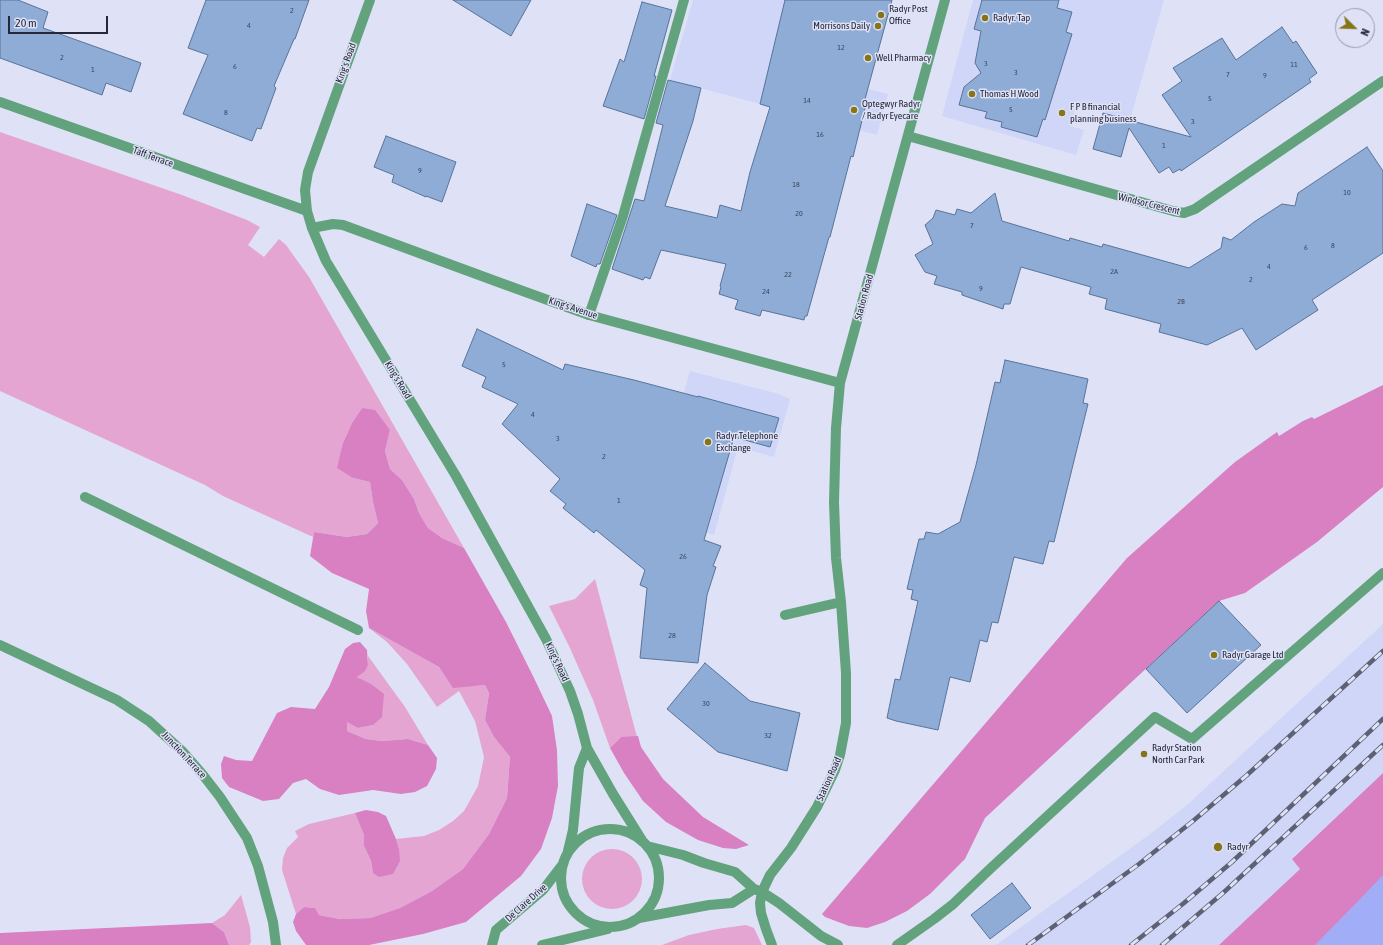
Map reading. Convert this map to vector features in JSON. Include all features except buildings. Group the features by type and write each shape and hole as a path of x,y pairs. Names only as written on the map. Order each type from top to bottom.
{"street":[{"name":"King's Road","path":"370,0 308,172 305,190 306,211 326,261 456,476 546,639 570,691 587,748 613,794 645,844"},
{"path":"589,314 623,216 684,0"},
{"name":"Station Road","path":"772,945 761,913 758,890 790,848 816,807 835,770 840,755 846,723 846,673 836,558 834,502 836,428 840,382 945,0"},
{"name":"Windsor Crescent","path":"908,136 1158,207 1184,213 1195,210 1383,81"},
{"name":"Taff Terrace","path":"0,102 306,211"},
{"name":"King's Avenue","path":"312,228 333,224 343,225 589,314 840,382"},
{"path":"85,497 358,630"},
{"path":"897,945 934,920 952,905 1155,717 1192,739 1383,573"},
{"path":"785,615 841,602"},
{"name":"Junction Terrace","path":"0,645 117,700 149,721 183,752 220,797 247,838 258,866 273,922 276,945"},
{"path":"587,748 579,768 573,830 561,874 563,890 568,904 578,916 592,924 608,928 624,926"},
{"path":"542,945 624,926 639,918 650,907 657,894 660,879 658,864 652,851 634,835 622,830 606,829 590,834 576,843 568,852"},
{"path":"645,844 683,855 704,864 735,872 758,890 779,903 821,936 838,945"},
{"name":"De Clare Drive","path":"492,945 496,930 543,890 564,863"},
{"path":"639,918 702,906 732,903 758,890"}],"shaded area":[{"path":"693,0 892,0 868,89 888,94 877,135 670,80"},
{"path":"973,0 1164,0 1130,120 1076,105 1070,126 1084,130 1076,155 942,116"},
{"path":"0,132 182,195 247,220 260,227 248,245 264,257 279,239 286,245 309,277 464,548 442,538 428,528 419,513 414,499 402,480 390,469 385,451 390,430 362,408 352,423 343,443 353,478 370,482 378,523 367,534 347,537 314,532 313,537 223,496 205,485 0,391"},
{"path":"690,371 779,394 790,399 774,457 738,447 714,535 648,516"},
{"path":"1383,385 1383,487 1317,542 1245,593 1219,601 985,818 965,859 930,894 907,911 885,922 867,928 849,926 825,917 822,914 1127,558 1235,462 1277,432 1279,436 1303,421 1312,417 1314,419"},
{"path":"362,408 375,410 390,430 385,451 390,469 402,480 414,499 419,513 428,528 442,538 464,548 506,622 552,716 557,750 558,786 552,818 541,849 521,876 466,922 423,934 369,945 306,945 296,931 293,922 296,914 304,907 315,908 319,915 340,919 370,918 400,908 432,891 463,869 489,834 507,798 510,757 494,737 485,720 489,693 485,685 453,688 439,667 369,628 366,611 369,589 332,573 310,556 314,532 347,537 367,534 378,523 370,482 353,478 337,468 343,443 352,423"},
{"path":"595,579 637,737 621,737 610,748 593,700 549,606 575,599"},
{"path":"1383,624 1383,773 1292,858 1300,869 1219,945 996,945 1153,832 1188,804"},
{"path":"369,628 439,667 453,687 485,685 489,693 485,720 494,737 510,757 507,798 489,834 463,869 432,891 400,908 370,918 341,919 319,915 314,908 304,907 296,914 282,870 283,858 287,848 298,837 295,831 309,824 355,813 364,835 364,846 371,861 373,873 399,849 396,839 424,836 439,830 453,821 464,811 478,786 484,757 475,721 459,691 437,707 407,664 387,642"},
{"path":"360,642 367,650 368,665 365,671 357,677 371,684 384,694 382,717 373,725 358,728 347,722 347,731 366,739 382,741 408,739 428,745 437,758 436,769 427,786 415,792 401,794 373,790 339,795 320,789 306,779 293,783 279,799 263,801 229,787 222,778 221,764 224,756 236,760 252,761 277,713 291,707 315,709 329,687 345,649 353,643"},
{"path":"368,656 405,707 428,745 408,739 382,741 366,739 347,731 347,721 358,728 373,725 361,679 357,677 368,665"},
{"path":"638,736 641,747 663,779 703,817 749,845 736,849 723,848 698,840 666,822 643,801 624,773 610,748 621,737"},
{"path":"1383,773 1383,905 1353,945 1219,945 1300,869 1292,859"},
{"path":"366,810 378,812 386,816 396,839 400,861 393,874 379,877 373,873 371,861 364,846 364,835 355,813"},
{"path":"606,849 618,849 629,854 637,862 642,873 640,891 629,904 618,909 606,909 595,904 587,896 582,885 582,873 587,862 595,854"},
{"path":"241,895 250,927 251,942 249,945 229,945 224,932 212,923 225,915"},
{"path":"212,923 224,932 229,945 0,945 0,933"},
{"path":"746,925 754,928 762,945 662,945 689,935"}],"water":[{"path":"1383,875 1383,945 1315,945 1362,897"}],"railway":[{"path":"1028,945 1139,864 1193,821 1247,775 1383,651"},
{"path":"1131,945 1184,903 1232,862 1383,719"},
{"path":"1162,945 1223,893 1383,745"}],"place":[{"name":"Radyr Post Office","path":"881,15"},
{"name":"Radyr. Tap","path":"985,18"},
{"name":"Morrisons Daily","path":"878,26"},
{"name":"Well Pharmacy","path":"868,58"},
{"name":"Thomas H Wood","path":"972,94"},
{"name":"Optegwyr Radyr / Radyr Eyecare","path":"854,110"},
{"name":"F P B financial planning business","path":"1062,113"},
{"name":"Radyr Telephone Exchange","path":"708,442"},
{"name":"Radyr Garage Ltd","path":"1214,655"},
{"name":"Radyr Station North Car Park","path":"1144,754"},
{"name":"Radyr","path":"1218,847"}]}
